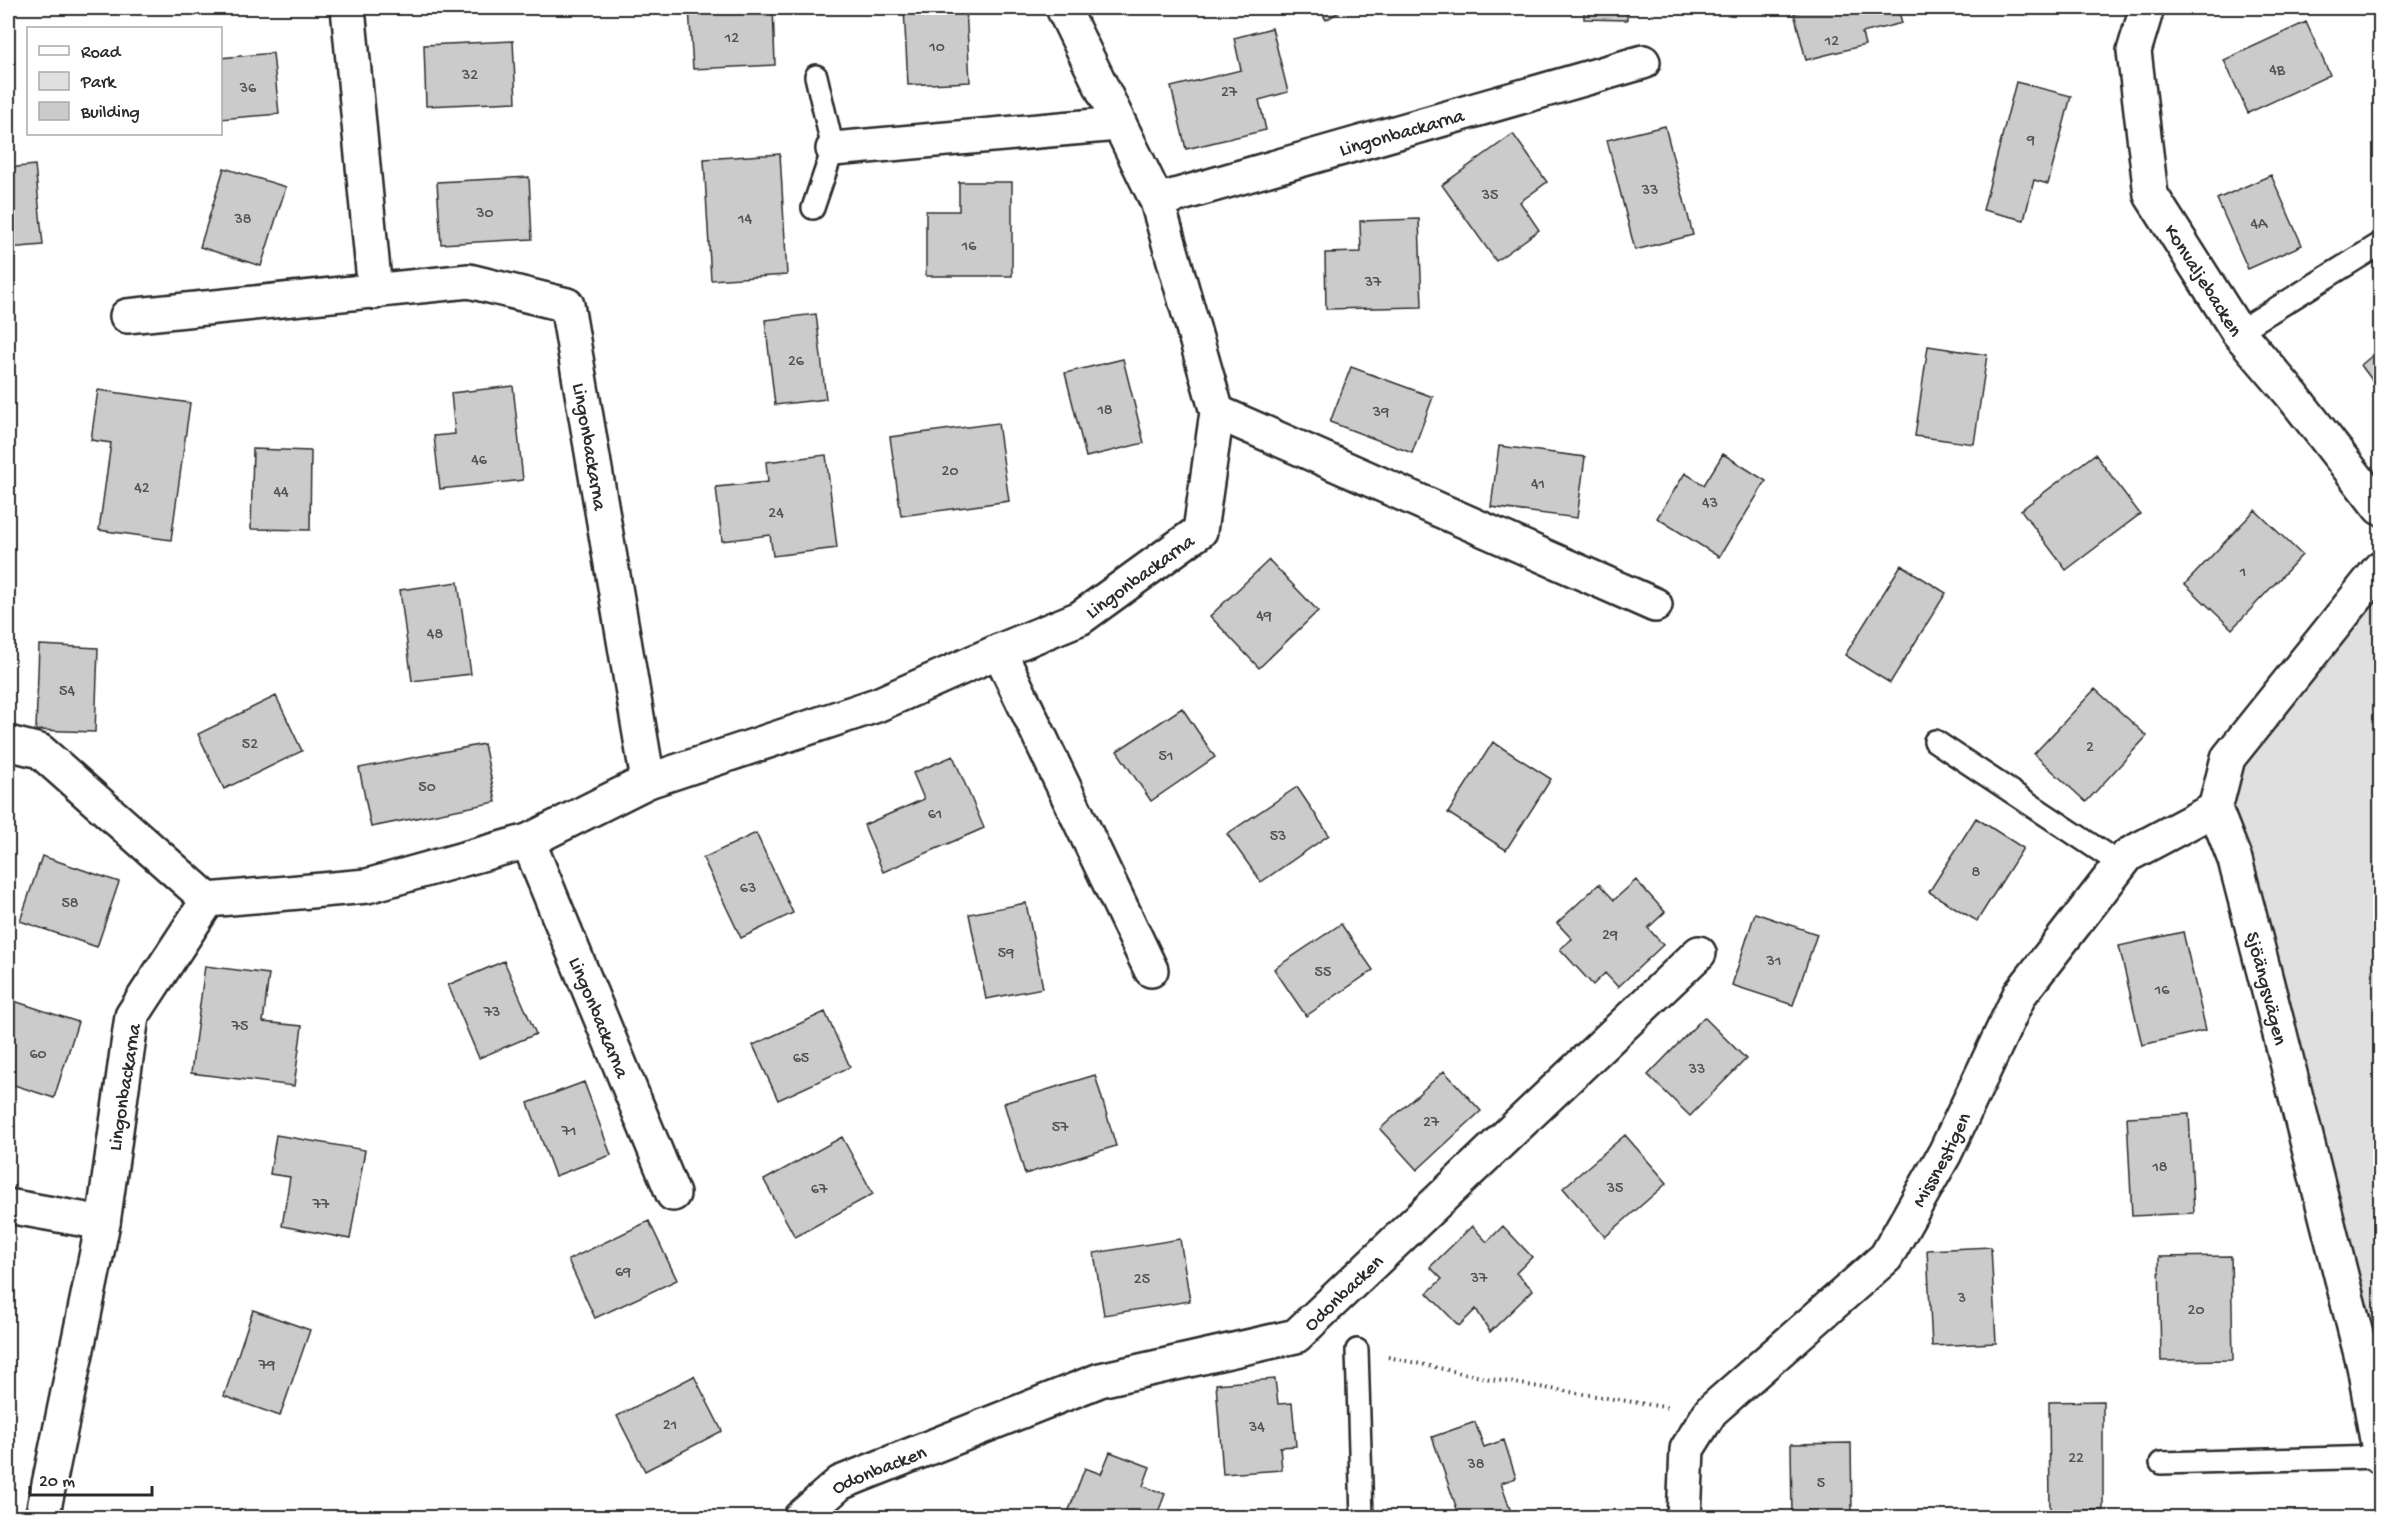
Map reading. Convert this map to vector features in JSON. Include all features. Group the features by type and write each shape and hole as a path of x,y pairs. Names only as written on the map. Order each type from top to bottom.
{"street":[{"path":"348,8 375,292"},
{"name":"Lingonbackarna","path":"42,1518 103,1223 132,1016 208,900 367,886 528,841 648,781 877,705 1080,618 1200,531 1217,412 1157,201 1063,8"},
{"name":"Konvaljebacken","path":"2147,8 2134,51 2151,195 2238,332 2292,395 2380,508"},
{"name":"Lingonbackarna","path":"1157,201 1643,62"},
{"path":"833,149 1118,123"},
{"name":"Lingonbackarna","path":"127,316 469,281 567,305 648,781"},
{"path":"1217,412 1655,605"},
{"path":"2215,809 2228,758 2380,568"},
{"path":"999,651 1151,970"},
{"path":"8,742 40,751 208,900"},
{"name":"Missnestigen","path":"1684,1518 1687,1449 1711,1411 1886,1257 1945,1153 2020,994 2128,855 2215,809"},
{"name":"Sjöängsvägen","path":"2215,809 2235,860 2283,1045 2364,1366 2380,1457"},
{"name":"Lingonbackarna","path":"528,841 673,1194"},
{"name":"Odonbacken","path":"800,1518 840,1483 1101,1380 1296,1336 1699,953"},
{"path":"8,1206 103,1223"}],"lane":[{"path":"813,208 833,149 816,76"},
{"path":"2238,332 2380,244"},
{"path":"1935,741 2121,864"},
{"path":"1357,1350 1362,1518"},
{"path":"2161,1463 2380,1457"}],"path":[{"path":"1357,1350 1490,1379 1655,1407 1711,1411"}],"green space":[{"path":"2380,599 2380,1457 2215,809 2228,758"}],"building":[{"path":"689,8 773,8 775,65 693,69"},
{"path":"904,8 966,8 970,82 908,85"},
{"path":"1319,8 1346,8 1326,20"},
{"path":"1584,8 1627,8 1627,20 1584,19"},
{"path":"1815,8 1898,8 1902,23 1862,33 1865,45 1806,60 1794,13"},
{"path":"2306,22 2330,75 2248,113 2224,60"},
{"path":"1272,28 1288,92 1259,100 1266,130 1186,149 1171,87 1241,70 1234,38"},
{"path":"513,41 516,102 426,106 424,45"},
{"path":"273,53 279,114 222,119 222,58"},
{"path":"2016,82 2071,96 2048,184 2034,180 2024,220 1983,210"},
{"path":"1665,126 1693,235 1635,250 1607,140"},
{"path":"1513,134 1547,182 1520,202 1539,230 1496,261 1442,185"},
{"path":"780,154 787,275 711,280 704,159"},
{"path":"35,165 43,245 8,248 8,168"},
{"path":"224,168 286,187 261,266 200,247"},
{"path":"2271,175 2302,245 2248,269 2217,199"},
{"path":"529,177 532,239 441,244 437,182"},
{"path":"959,182 1012,182 1012,276 926,276 926,211 959,211"},
{"path":"1419,219 1422,307 1326,309 1325,253 1361,252 1360,221"},
{"path":"816,314 826,399 775,405 765,320"},
{"path":"1928,346 1987,355 1974,444 1915,436"},
{"path":"2380,349 2380,391 2361,365"},
{"path":"1123,359 1144,443 1086,457 1065,373"},
{"path":"1351,367 1433,397 1412,453 1330,422"},
{"path":"513,386 523,480 440,489 434,436 455,434 451,393"},
{"path":"98,390 190,403 171,540 99,530 111,443 91,440"},
{"path":"998,423 1009,501 901,516 890,437"},
{"path":"1499,446 1585,457 1577,518 1491,507"},
{"path":"253,449 311,451 310,530 251,529"},
{"path":"1723,454 1766,481 1719,557 1657,518 1685,473 1704,485"},
{"path":"2095,454 2140,514 2066,570 2021,510"},
{"path":"826,455 837,548 773,556 770,535 722,541 716,487 768,482 766,462"},
{"path":"2255,510 2302,555 2232,629 2185,584"},
{"path":"1269,560 1318,611 1259,668 1210,616"},
{"path":"1901,565 1946,593 1890,683 1845,655"},
{"path":"458,582 471,674 412,681 400,590"},
{"path":"39,645 98,648 95,732 36,730"},
{"path":"2095,689 2147,736 2086,802 2034,754"},
{"path":"276,696 302,751 224,789 198,734"},
{"path":"1182,708 1215,757 1151,801 1117,751"},
{"path":"1493,742 1551,779 1506,850 1448,813"},
{"path":"484,744 496,802 371,827 359,768"},
{"path":"953,756 984,828 883,872 864,825 924,799 913,773"},
{"path":"1297,787 1329,835 1261,882 1227,834"},
{"path":"1976,818 2023,848 1977,921 1929,892"},
{"path":"756,833 793,913 741,938 703,858"},
{"path":"42,856 119,882 97,947 20,921"},
{"path":"1636,880 1665,912 1648,928 1663,945 1618,987 1605,973 1593,985 1560,949 1572,939 1557,923 1599,884 1614,900"},
{"path":"1026,903 1043,988 986,999 969,914"},
{"path":"1755,913 1817,934 1793,1005 1732,985"},
{"path":"1341,924 1373,970 1306,1016 1274,969"},
{"path":"2183,932 2206,1030 2142,1045 2119,946"},
{"path":"504,961 536,1034 479,1058 448,985"},
{"path":"205,966 269,974 263,1022 302,1026 294,1086 191,1073"},
{"path":"14,1001 78,1022 54,1098 8,1083 8,1022"},
{"path":"825,1012 850,1067 778,1100 753,1045"},
{"path":"1704,1017 1746,1059 1690,1116 1648,1075"},
{"path":"1444,1071 1481,1111 1417,1170 1380,1129"},
{"path":"1095,1075 1116,1146 1025,1174 1004,1103"},
{"path":"584,1082 611,1155 555,1176 528,1103"},
{"path":"2189,1114 2194,1213 2132,1216 2127,1117"},
{"path":"276,1135 365,1150 350,1239 282,1226 290,1177 270,1174"},
{"path":"1625,1135 1667,1183 1605,1237 1563,1188"},
{"path":"842,1137 873,1194 795,1237 764,1180"},
{"path":"649,1221 677,1280 595,1318 568,1260"},
{"path":"1472,1226 1487,1242 1503,1226 1532,1257 1516,1273 1533,1290 1490,1332 1476,1309 1459,1326 1427,1293 1442,1279 1430,1267"},
{"path":"1180,1239 1190,1301 1104,1315 1094,1253"},
{"path":"1991,1247 1996,1343 1932,1346 1927,1250"},
{"path":"2231,1256 2233,1360 2161,1361 2159,1257"},
{"path":"253,1310 310,1330 280,1416 224,1396"},
{"path":"694,1376 722,1431 645,1471 617,1416"},
{"path":"1275,1379 1278,1404 1292,1403 1296,1446 1280,1447 1282,1470 1223,1474 1216,1384"},
{"path":"2103,1401 2103,1510 2050,1510 2049,1402"},
{"path":"1475,1422 1484,1447 1504,1440 1516,1478 1501,1483 1511,1512 1494,1518 1460,1518 1432,1437"},
{"path":"1851,1443 1852,1518 1792,1518 1791,1444"},
{"path":"1110,1452 1150,1467 1143,1486 1165,1494 1156,1518 1066,1518 1085,1468 1101,1474"}]}
